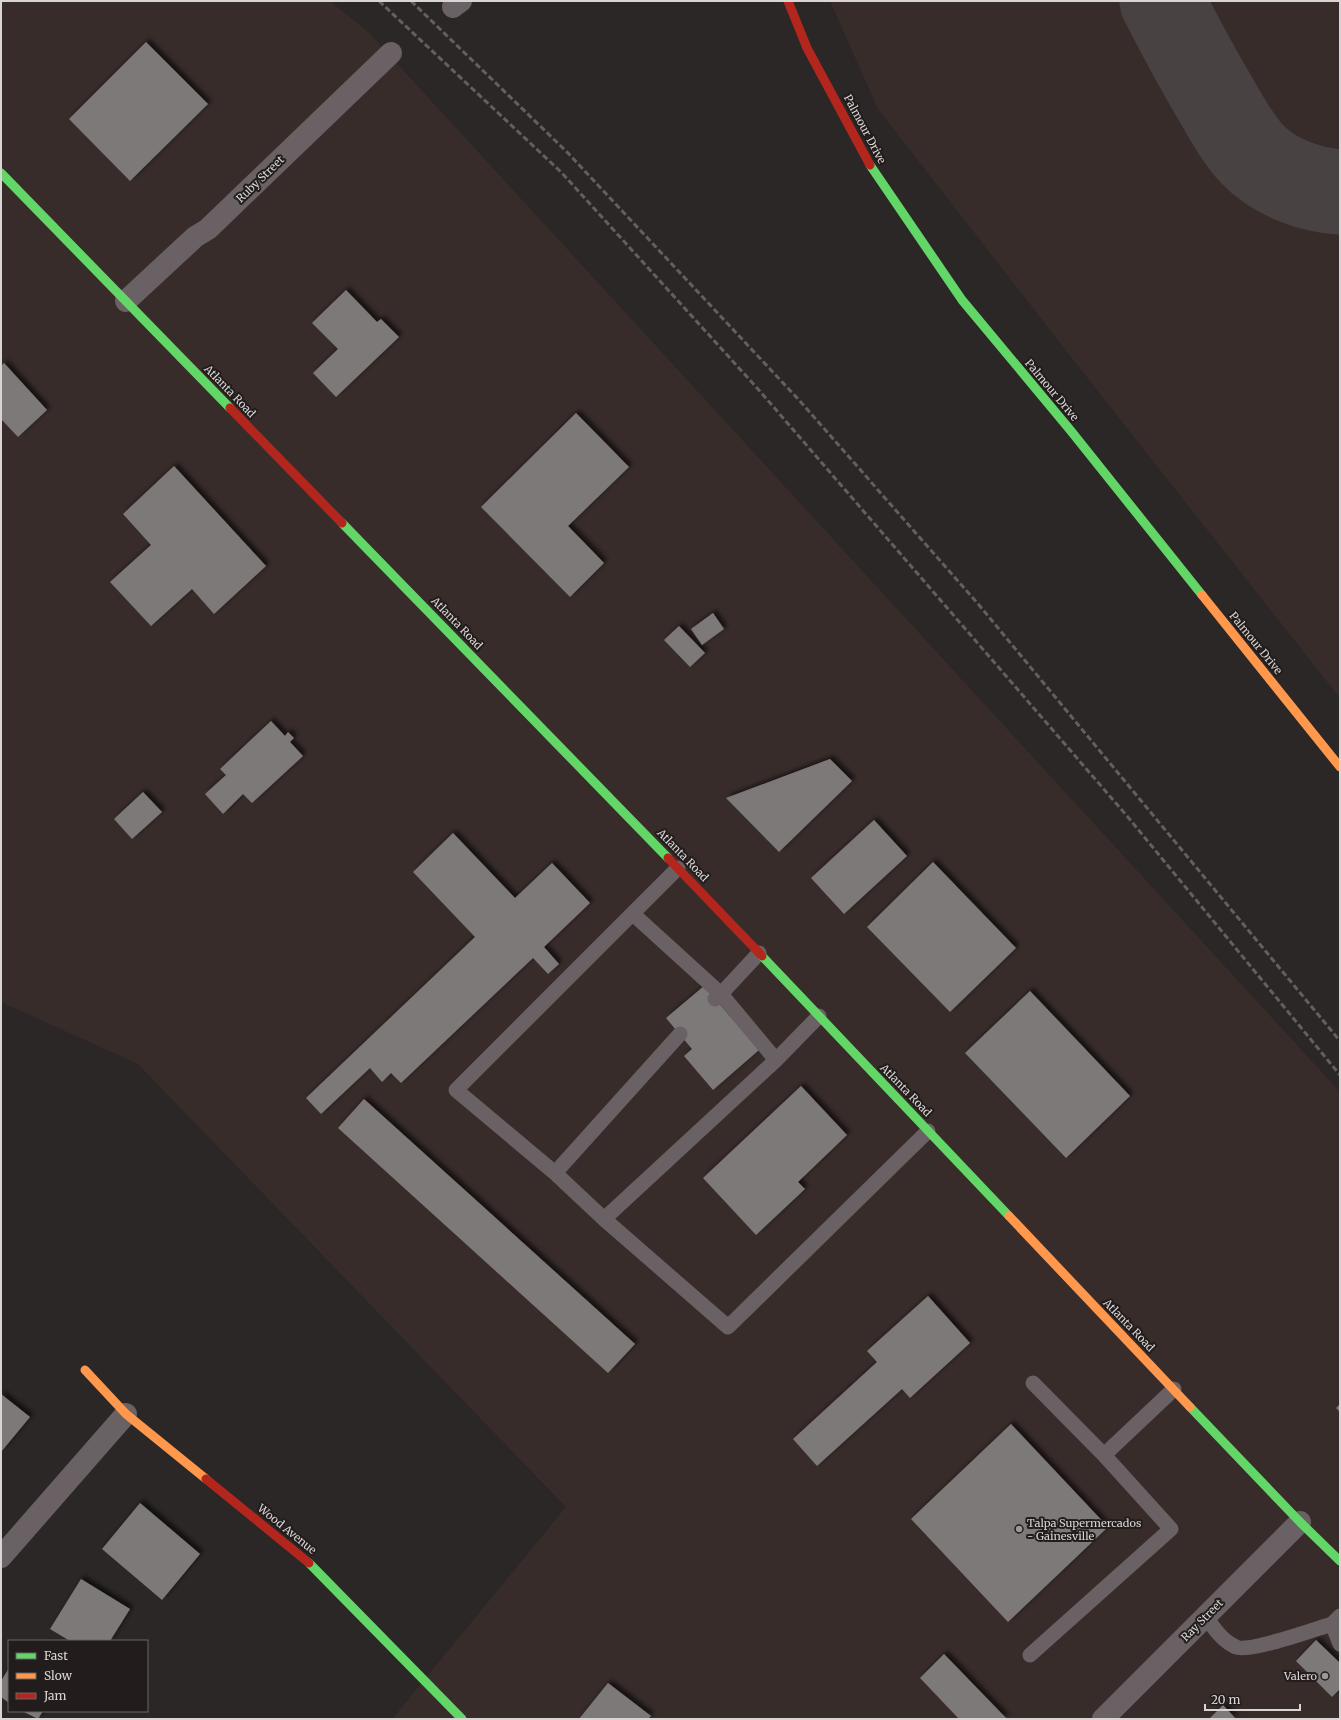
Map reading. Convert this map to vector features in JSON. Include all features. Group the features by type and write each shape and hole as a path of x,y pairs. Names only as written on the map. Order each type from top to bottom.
{"main road":[{"name":"Palmour Drive","path":"788,1 808,48 875,173 962,300 1071,431 1340,767"},
{"name":"Atlanta Road","path":"1,173 678,868 1300,1522 1340,1561"},
{"name":"Wood Avenue","path":"85,1370 126,1414 307,1561 462,1719"}],"street":[{"name":"Ruby Street","path":"126,301 195,237 208,229 391,53"},
{"path":"1,1557 126,1414"},
{"name":"Ray Street","path":"1103,1719 1300,1522"}],"lane":[{"path":"678,868 456,1090 555,1173 604,1219 728,1327 928,1131"},
{"path":"633,914 718,996 776,1060"},
{"path":"718,996 759,953"},
{"path":"604,1219 776,1060 819,1016"},
{"path":"555,1173 680,1034"},
{"path":"1030,1655 1171,1529 1104,1455 1033,1383"},
{"path":"1104,1455 1174,1389"},
{"path":"1205,1616 1224,1640 1237,1648 1254,1647 1336,1620 1340,1644"}],"shaded area":[{"path":"1,1 330,1 369,33 1340,1092 1340,1719 392,1719 566,1507 138,1064 1,1002"},
{"path":"830,1 1340,1 1340,698 878,109"}],"building":[{"path":"146,42 208,104 130,181 69,119"},
{"path":"346,290 377,322 381,319 399,337 336,397 313,373 338,349 312,323"},
{"path":"4,363 47,410 18,437 1,419 1,366"},
{"path":"576,413 629,467 568,526 604,563 570,597 481,507"},
{"path":"174,466 266,566 214,614 192,589 151,626 110,582 151,545 123,514"},
{"path":"713,613 724,629 702,645 691,629"},
{"path":"679,626 705,653 690,667 664,640"},
{"path":"271,721 285,736 288,732 294,738 290,742 303,756 252,803 243,794 223,814 205,794 226,775 220,769"},
{"path":"830,759 852,781 779,852 726,798"},
{"path":"143,792 162,812 132,839 114,819"},
{"path":"874,820 907,856 844,914 811,878"},
{"path":"453,833 515,898 552,863 590,903 544,947 559,964 548,974 533,958 401,1083 391,1073 382,1082 370,1068 321,1114 306,1098 475,937 413,872"},
{"path":"933,862 1016,948 950,1012 867,927"},
{"path":"704,986 759,1050 713,1090 684,1056 692,1049 666,1018"},
{"path":"1030,991 1130,1096 1066,1158 965,1053"},
{"path":"801,1086 847,1135 798,1182 805,1189 756,1235 703,1178"},
{"path":"364,1099 635,1344 608,1373 338,1128"},
{"path":"928,1296 970,1343 910,1398 902,1389 817,1466 793,1439 877,1362 867,1351"},
{"path":"1,1394 30,1417 1,1452"},
{"path":"1340,1404 1340,1412 1336,1408"},
{"path":"1011,1424 1108,1527 1008,1622 911,1519"},
{"path":"140,1503 200,1554 162,1600 102,1549"},
{"path":"81,1579 130,1609 111,1640 68,1640 50,1629"},
{"name":"Valero","path":"1316,1640 1340,1663 1340,1689 1332,1697 1296,1661"},
{"path":"944,1654 1006,1718 1005,1719 959,1719 920,1678"},
{"path":"8,1670 8,1702 1,1697 1,1681"},
{"path":"608,1683 651,1716 648,1719 579,1719"},
{"path":"1223,1705 1236,1719 1209,1719"},
{"path":"24,1712 42,1712 38,1719"}],"taxiway":[{"path":"1162,1 1194,62 1228,120 1241,141 1252,154 1281,176 1304,185 1328,191 1340,192"}],"railway":[{"path":"379,1 561,172 758,389 1127,816 1340,1075"},
{"path":"411,1 567,152 799,400 979,605 1340,1041"}],"traffic: fast":[{"path":"870,165 962,300 1071,431 1202,595"},
{"path":"1,173 230,408"},
{"path":"342,523 668,858"},
{"path":"762,956 1009,1216"},
{"path":"1190,1407 1300,1522 1340,1561"},
{"path":"309,1563 462,1719"}],"traffic: slow":[{"path":"1202,595 1340,767"},
{"path":"1009,1216 1190,1407"},
{"path":"85,1370 126,1414 206,1479"}],"traffic: jam":[{"path":"788,1 807,48 870,165"},
{"path":"230,408 342,523"},
{"path":"668,858 762,956"},
{"path":"206,1479 309,1563"}],"place":[{"name":"Talpa Supermercados - Gainesville","path":"1019,1529"},
{"name":"Valero","path":"1325,1676"}]}
